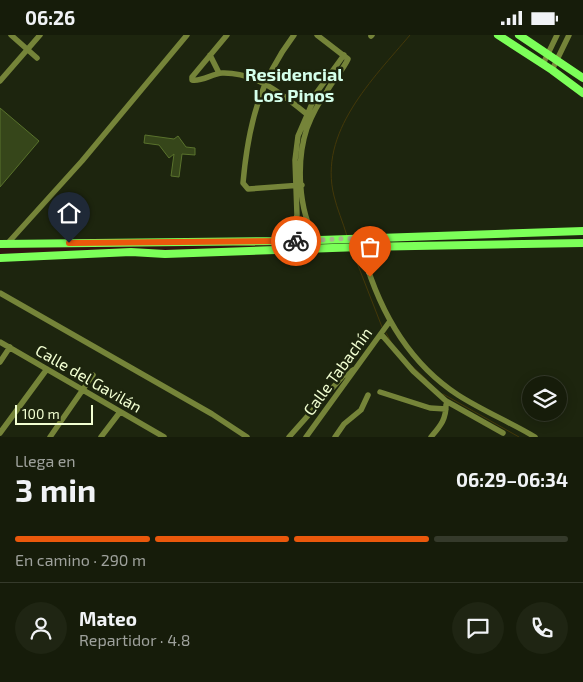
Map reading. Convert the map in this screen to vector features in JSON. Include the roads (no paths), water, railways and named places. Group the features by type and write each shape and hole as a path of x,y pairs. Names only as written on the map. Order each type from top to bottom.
{"main road":[{"path":"498,35 552,70 583,93"},
{"path":"523,37 558,59 583,78"},
{"path":"4,244 289,245 583,231"},
{"path":"0,259 131,252 165,254 289,245 316,240 360,243 583,243"}],"street":[{"path":"11,35 37,58"},
{"path":"0,81 40,35"},
{"path":"4,244 82,161 187,35"},
{"path":"227,35 192,77 192,80 219,73 240,75 264,83 282,94 309,116"},
{"path":"294,35 264,83 251,123 243,185 248,189 298,186"},
{"path":"316,240 301,206 296,147 324,81 344,55 317,35"},
{"path":"543,64 557,35"},
{"path":"552,70 569,35"},
{"path":"210,55 219,73"},
{"path":"289,245 301,206"},
{"path":"296,221 308,221"},
{"path":"360,243 370,277 390,321 411,353 440,382 466,399 535,437"},
{"path":"0,293 107,353 247,437"},
{"name":"Calle Tabachín","path":"306,437 390,321"},
{"path":"383,331 413,371 446,401 503,433"},
{"name":"Calle del Gavilán","path":"0,342 120,412 153,434 164,437"},
{"path":"0,362 10,347"},
{"path":"0,433 47,369"},
{"path":"289,437 343,377 356,369"},
{"path":"50,437 93,375"},
{"path":"380,391 430,408 446,409"},
{"path":"335,437 344,424 360,410 368,395"},
{"path":"431,437 443,423 446,401"},
{"path":"102,437 120,412"}],"waterway":[{"path":"347,236 334,196 331,173 334,150 341,129 365,88 410,35"},
{"path":"354,255 382,327"},
{"path":"386,333 391,342"},
{"path":"412,366 427,380"},
{"path":"443,394 519,437"}],"district":[{"name":"Residencial Los Pinos","path":"294,84"}]}
